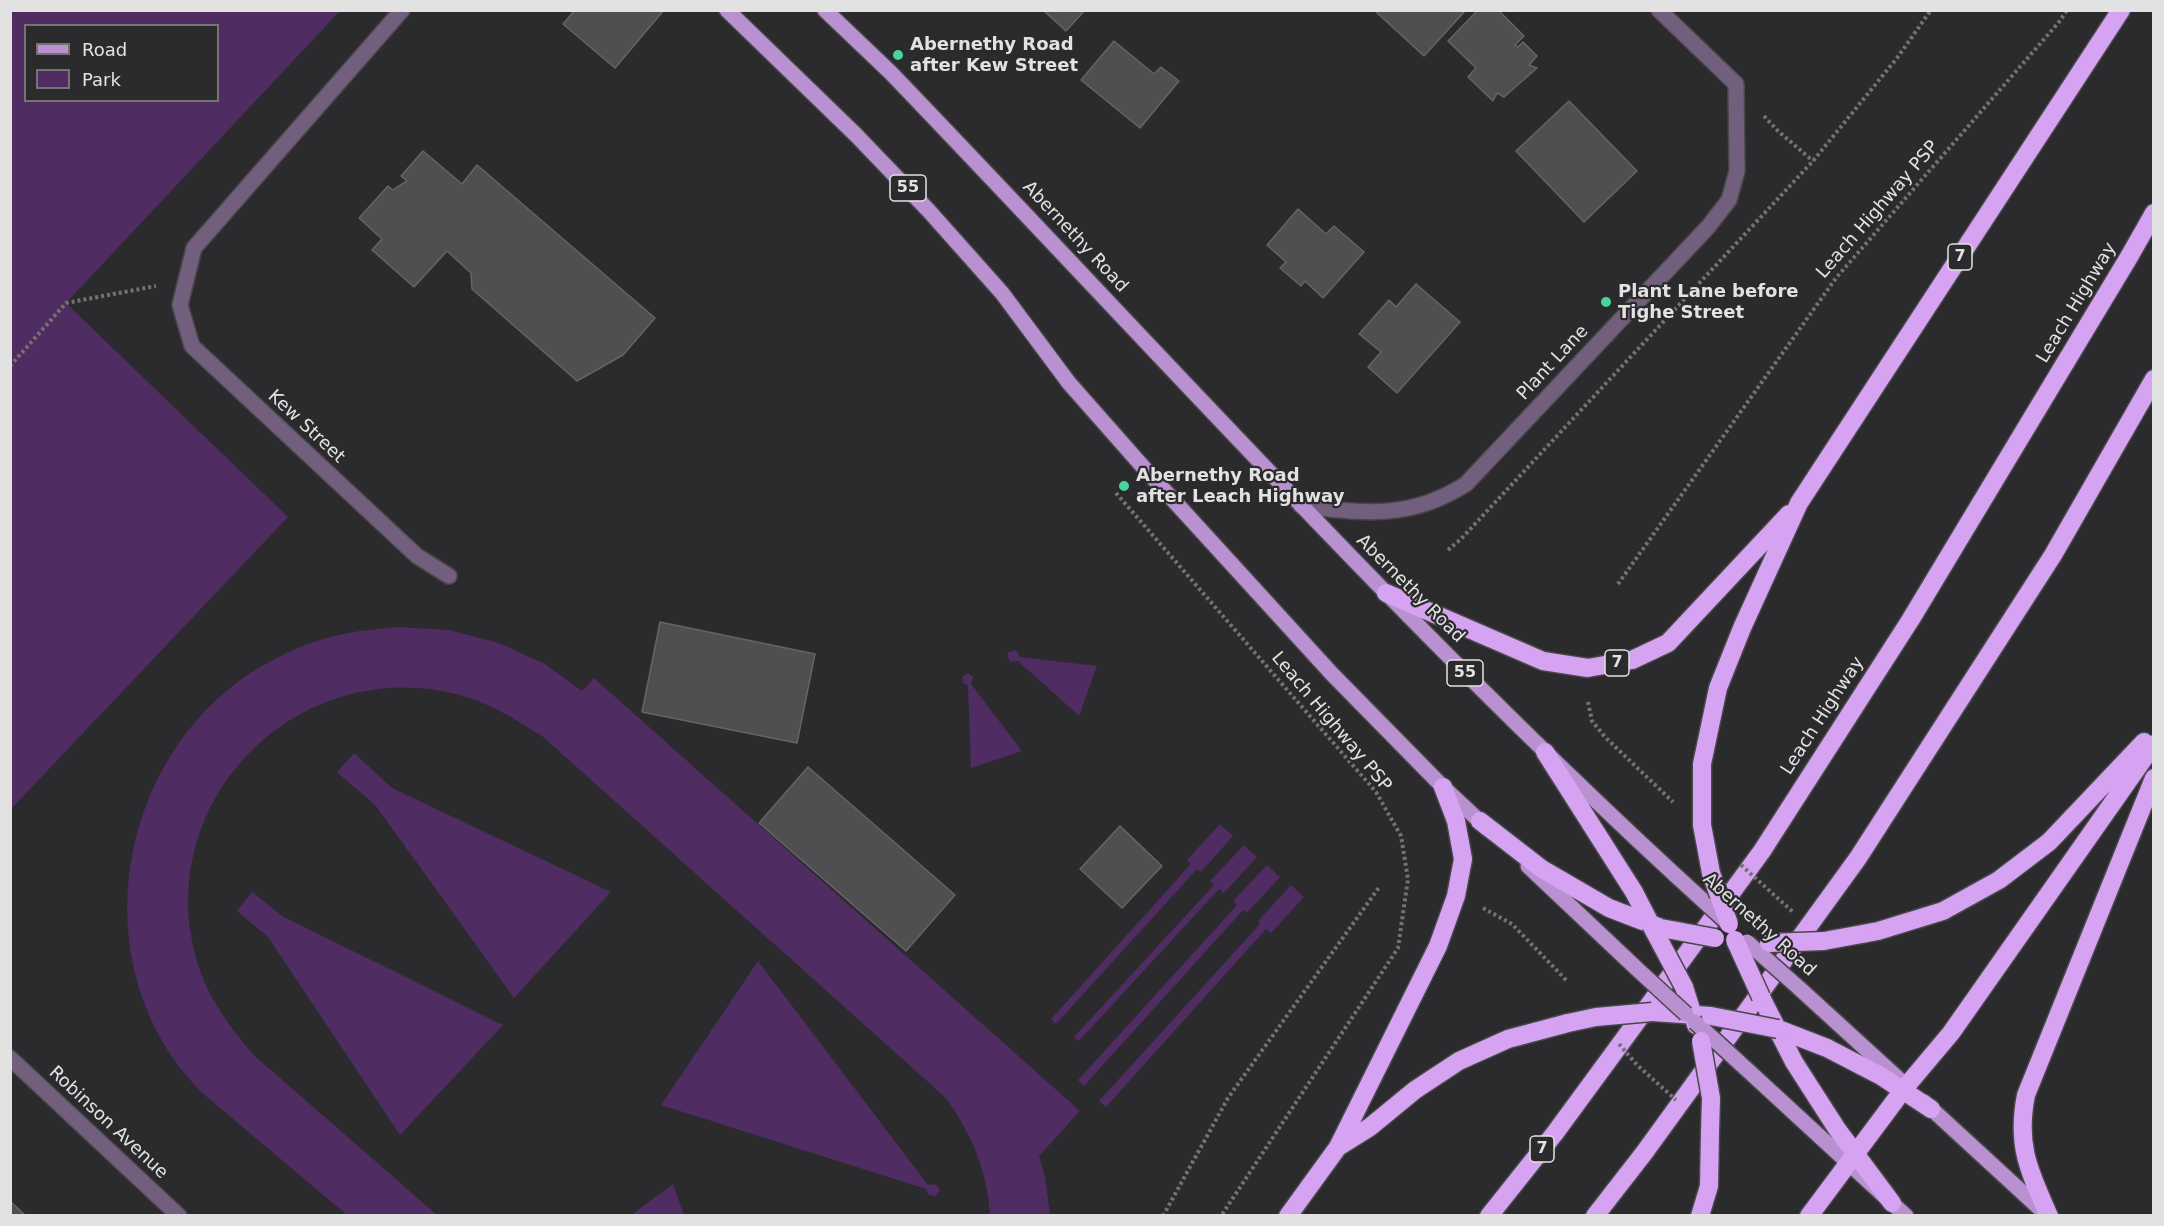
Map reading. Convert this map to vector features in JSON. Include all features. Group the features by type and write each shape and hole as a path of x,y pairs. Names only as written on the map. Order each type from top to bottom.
{"highway":[{"name":"7","path":"1899,1209 1851,1158 1794,1062 1736,934 1711,873 1702,825 1702,765 1718,688 1742,628 1799,503 2121,10"},
{"name":"Leach Highway","path":"1489,1215 1555,1133 1762,851 1911,619 2154,213"},
{"path":"1595,1215 1644,1153 1858,858 2053,555 2154,379"},
{"name":"7","path":"1386,593 1543,661 1588,668 1632,660 1668,643 1799,503"},
{"path":"1480,821 1542,869 1609,908 1704,936 1736,934 1768,943 1824,941 1878,931 1943,911 1999,880 2049,842 2154,732"},
{"path":"1809,1215 1905,1088 1951,1032 2154,744"},
{"path":"1545,752 1634,892 1684,987 1701,1041 1712,1098 1709,1186 1700,1215"},
{"path":"2048,1215 2032,1178 2022,1141 2021,1118 2026,1095 2154,778"},
{"path":"1288,1215 1338,1147 1438,946 1456,896 1463,859 1456,822 1443,787"},
{"path":"1338,1147 1370,1127 1415,1090 1459,1061 1508,1039 1596,1017 1652,1012 1692,1017 1711,1016 1827,1048 1905,1088 1931,1109"}],"main road":[{"name":"55","path":"727,10 856,135 929,211 1002,293 1069,383 1332,674 1443,787 1619,952 1754,1076 1851,1158"},
{"name":"Abernethy Road","path":"825,10 891,73 1043,231 1301,506 1545,752 1736,934 1812,999 1905,1088"},
{"path":"1931,1109 2048,1215"}],"street":[{"name":"Kew Street","path":"402,10 194,248 180,305 192,346 417,556 448,576"},
{"path":"1659,10 1736,84"},
{"name":"Plant Lane","path":"1301,506 1360,513 1418,507 1447,497 1466,484 1708,226 1729,200 1737,171 1736,84"},
{"name":"Robinson Avenue","path":"10,1058 179,1215"}],"path":[{"name":"Leach Highway PSP","path":"1618,584 1836,278 2067,10"},
{"path":"1736,84 1778,131 1813,161"},
{"path":"10,366 66,303 186,280"},
{"name":"Leach Highway PSP","path":"1116,493 1376,792 1401,837 1408,879 1398,948 1221,1215"},
{"path":"1588,702 1592,721 1605,737 1674,803"},
{"path":"1740,864 1794,912"},
{"path":"1163,1215 1228,1098 1380,886"},
{"path":"1480,906 1512,924 1568,981"},
{"path":"1617,1042 1637,1065 1676,1100"}],"green space":[{"path":"11,10 340,11 66,303 288,517 11,809"},
{"path":"397,627 449,630 499,643 545,664 582,691 594,678 1080,1111 1039,1156 1045,1177 1050,1215 990,1215 986,1183 977,1154 946,1098 542,736 490,706 456,694 401,687 349,695 301,714 259,743 226,782 202,828 189,879 194,953 214,1001 233,1030 256,1057 437,1215 347,1215 207,1097 167,1049 141,994 129,935 129,875 142,816 167,761 204,712 252,672 286,653 323,639 354,632"},
{"path":"1016,650 1020,657 1097,666 1079,716 1018,661 1010,662 1007,655"},
{"path":"968,673 973,677 971,684 1022,751 971,768 968,685 964,684 962,677"},
{"path":"354,753 392,788 611,892 514,998 376,806 337,772"},
{"path":"1220,824 1233,836 1201,872 1197,869 1056,1024 1051,1019 1191,864 1187,860"},
{"path":"1244,845 1257,857 1224,893 1219,889 1079,1041 1074,1037 1214,885 1210,881"},
{"path":"1267,865 1280,877 1247,913 1243,910 1084,1086 1078,1080 1237,905 1233,901"},
{"path":"1291,885 1304,897 1271,933 1266,929 1106,1107 1099,1101 1260,924 1258,921"},
{"path":"252,892 284,917 503,1025 400,1135 268,937 237,911"},
{"path":"758,961 928,1185 935,1184 940,1190 936,1196 929,1195 926,1189 661,1105"},
{"path":"673,1184 684,1215 631,1215"}],"building":[{"path":"575,10 664,10 615,68 563,24"},
{"path":"1043,10 1085,10 1066,31"},
{"path":"1374,10 1466,10 1424,56"},
{"path":"1478,10 1498,10 1524,36 1515,45 1518,47 1523,42 1537,56 1529,65 1537,68 1504,97 1497,93 1493,101 1468,77 1476,68 1448,41"},
{"path":"1114,41 1154,74 1161,67 1179,81 1140,128 1081,80"},
{"path":"1569,101 1637,171 1584,222 1516,151"},
{"path":"423,151 462,184 477,165 655,318 623,355 577,381 472,289 471,273 447,251 414,287 372,250 382,239 359,218 388,186 393,190 407,181 401,176"},
{"path":"1298,209 1326,234 1334,226 1364,252 1323,298 1305,281 1301,286 1280,268 1286,262 1267,245"},
{"path":"1416,284 1460,322 1397,393 1368,367 1381,352 1359,334 1389,300 1396,307"},
{"path":"660,622 815,654 797,743 642,712"},
{"path":"808,767 955,895 906,951 759,823"},
{"path":"1120,826 1162,866 1122,908 1080,869"},
{"path":"10,1201 26,1216 10,1216"}],"place":[{"name":"Abernethy Road after Kew Street","path":"898,55"},
{"name":"Plant Lane before Tighe Street","path":"1606,302"},
{"name":"Abernethy Road after Leach Highway","path":"1124,486"}]}
